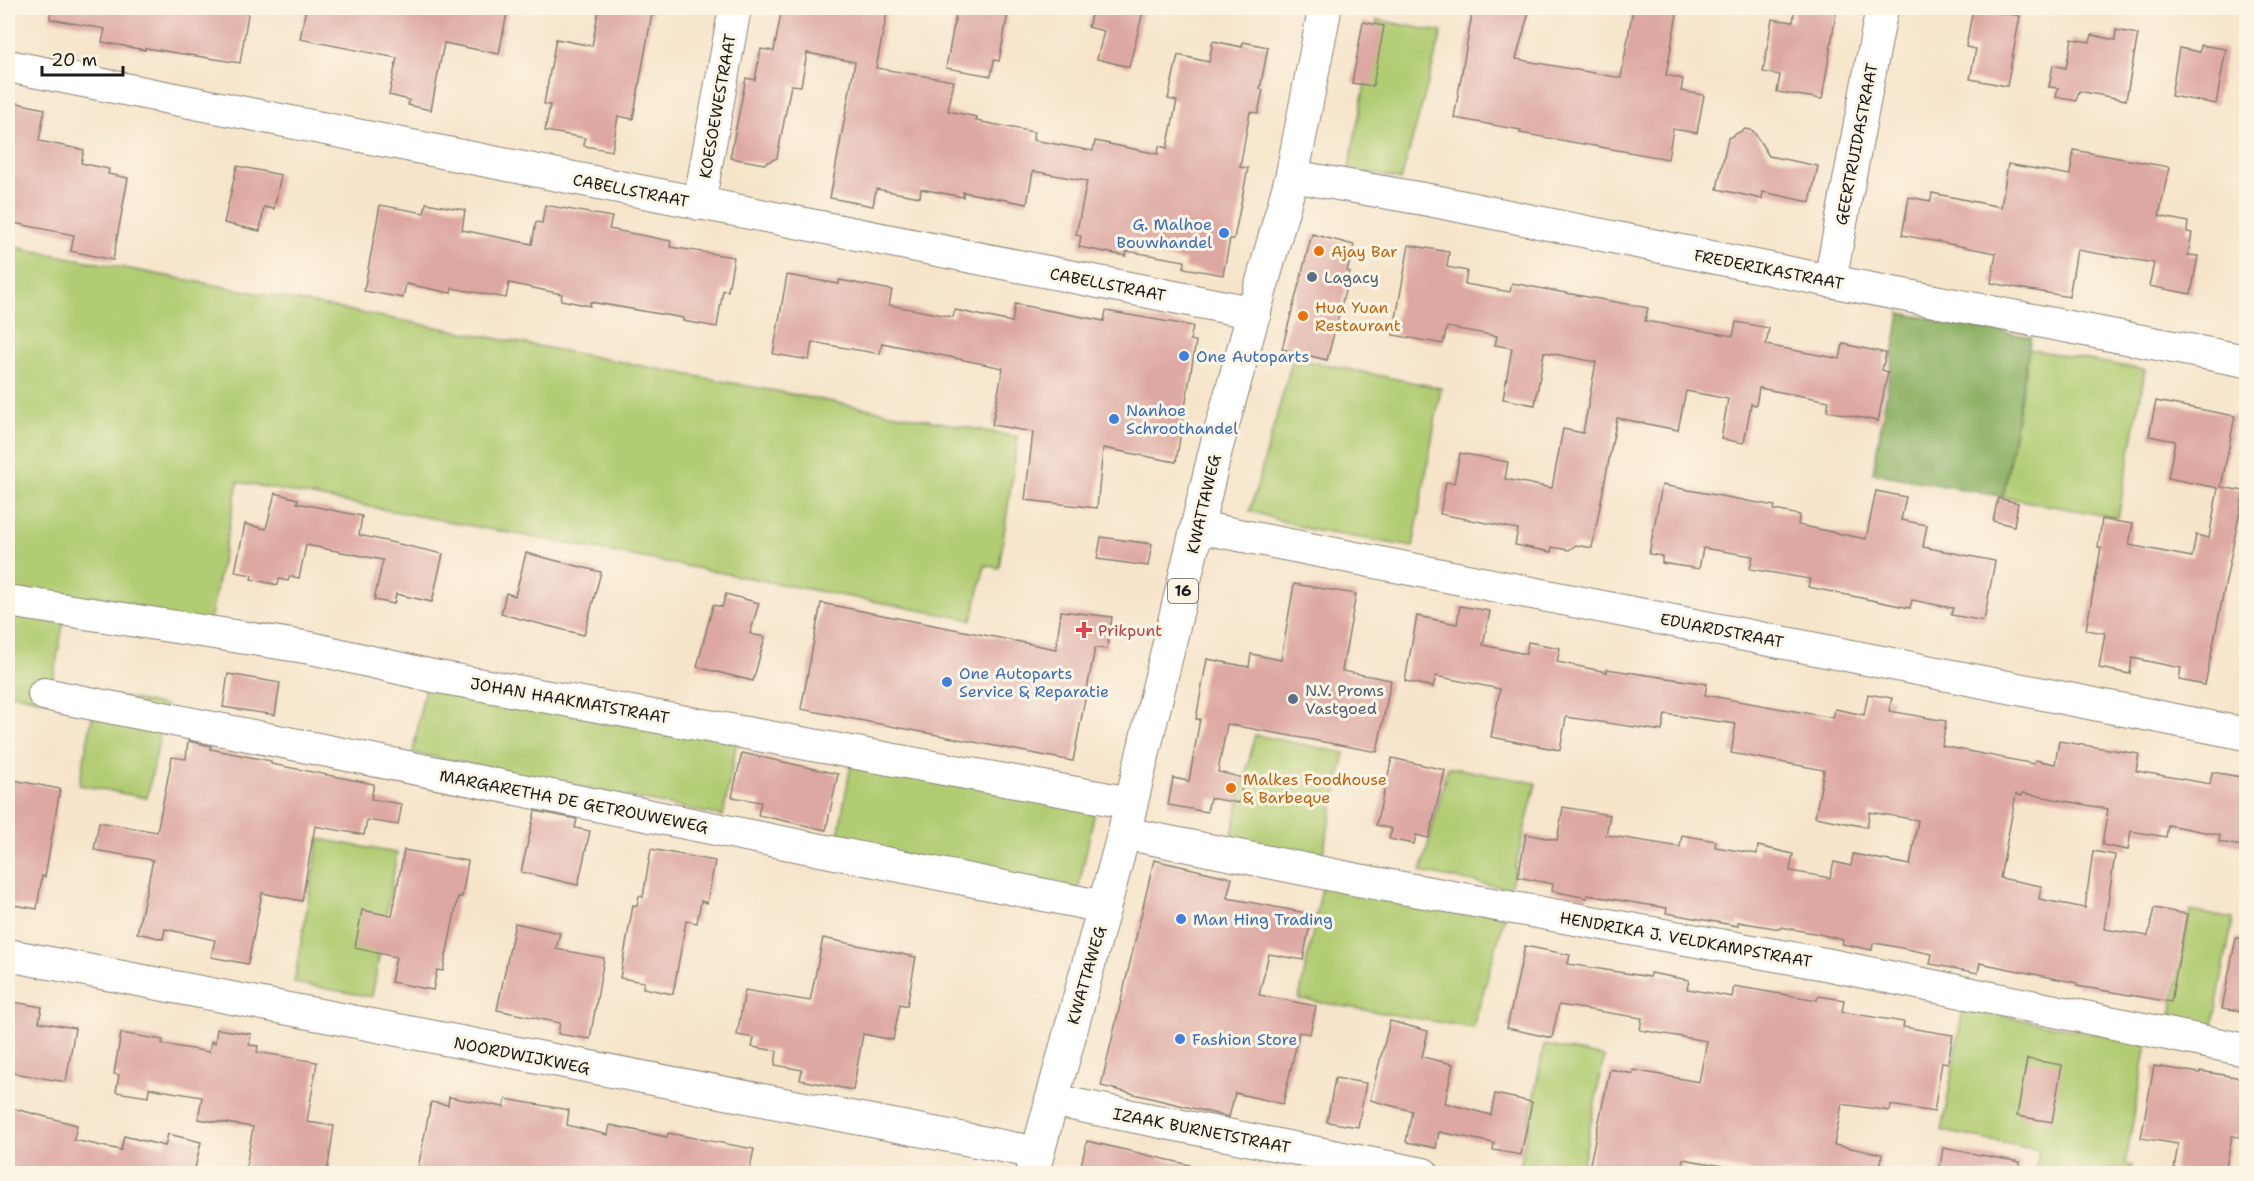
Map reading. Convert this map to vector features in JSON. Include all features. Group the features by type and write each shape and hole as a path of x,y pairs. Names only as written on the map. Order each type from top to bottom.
{"main road":[{"name":"KWATTAWEG","path":"1035,1163 1128,818 1216,448 1292,176 1325,8"}],"street":[{"name":"KOESOEWESTRAAT","path":"699,204 735,8"},
{"name":"GEERTRUIDASTRAAT","path":"1830,281 1882,8"},
{"name":"CABELLSTRAAT","path":"8,66 1255,313"},
{"name":"FREDERIKASTRAAT","path":"1292,176 1429,200 1830,281 2247,361"},
{"name":"EDUARDSTRAAT","path":"1198,527 2247,734"},
{"name":"JOHAN HAAKMATSTRAAT","path":"8,602 311,648 433,676 1128,818"},
{"name":"MARGARETHA DE GETROUWEWEG","path":"44,694 1104,907"},
{"name":"HENDRIKA J. VELDKAMPSTRAAT","path":"1128,818 1358,880 1825,964 2247,1050"},
{"name":"NOORDWIJKWEG","path":"8,955 1035,1163"},
{"name":"IZAAK BURNETSTRAAT","path":"1051,1100 1423,1173"}],"green space":[{"path":"1377,20 1442,32 1401,180 1349,168"},
{"path":"8,246 1018,437 999,568 985,565 972,620 238,482 206,640 65,614 49,701 8,693"},
{"path":"1900,313 2031,337 2003,497 1873,473"},
{"path":"2029,349 2145,370 2118,518 2003,497"},
{"path":"1293,358 1441,388 1413,547 1312,530 1250,511"},
{"path":"426,680 737,740 723,816 413,753"},
{"path":"97,692 166,706 147,798 79,785"},
{"path":"1255,735 1345,753 1321,861 1230,843"},
{"path":"851,764 1090,806 1094,816 1078,890 837,842"},
{"path":"1448,767 1536,783 1510,889 1421,872"},
{"path":"319,839 397,853 372,997 294,983"},
{"path":"1323,882 1505,916 1473,1028 1299,999"},
{"path":"2190,911 2233,919 2211,1035 2169,1027"},
{"path":"1963,1008 2147,1044 2125,1164 2132,1166 2130,1173 2035,1173 2039,1150 1942,1131"},
{"path":"1544,1045 1604,1057 1581,1173 1519,1173"}],"building":[{"path":"51,8 249,8 240,63 102,42 105,29 50,19"},
{"path":"306,8 508,8 499,54 444,43 431,110 408,105 409,100 389,95 397,58 300,39"},
{"path":"599,8 653,8 633,119 618,116 612,151 584,146 585,138 545,131 550,105 544,104 556,39 592,46"},
{"path":"782,8 803,8 834,13 834,8 888,8 876,68 954,81 948,111 977,117 976,121 1034,132 1033,140 1093,151 1095,141 1158,154 1159,146 1167,148 1177,101 1168,99 1178,55 1209,62 1213,41 1242,47 1243,42 1268,47 1258,113 1250,112 1240,167 1248,168 1234,239 1230,239 1223,275 1184,268 1185,261 1127,251 1126,256 1079,247 1081,236 1076,235 1087,181 1033,171 1027,204 963,192 963,197 921,189 920,197 876,189 873,206 830,198 855,62 807,53 801,86 791,85 777,158 764,164 730,158 746,78 755,80 761,49 774,51"},
{"path":"957,8 1009,8 999,61 994,60 991,76 946,68"},
{"path":"1093,8 1144,8 1129,67 1097,59 1104,31 1088,27"},
{"path":"1473,8 1530,8 1516,59 1621,78 1633,8 1678,8 1666,75 1683,79 1681,91 1704,95 1697,133 1673,129 1668,159 1520,133 1521,130 1454,118"},
{"path":"1795,8 1837,8 1822,99 1777,92 1780,75 1763,72 1772,19 1793,22"},
{"path":"1973,8 2020,16 2007,86 1970,79 1976,49 1966,47"},
{"path":"1363,22 1384,26 1373,86 1352,83"},
{"path":"2116,30 2138,34 2126,100 2079,91 2076,101 2056,97 2058,88 2049,87 2053,65 2066,68 2072,39 2090,42 2092,35 2115,40"},
{"path":"2201,45 2226,49 2216,104 2171,96 2179,48 2200,52"},
{"path":"13,102 45,109 39,141 84,150 81,163 109,169 108,174 128,178 113,260 71,251 74,235 8,222 8,111 11,112"},
{"path":"1745,129 1753,131 1769,156 1818,166 1810,202 1763,192 1762,199 1717,189 1728,138"},
{"path":"2074,150 2169,167 2159,216 2188,222 2187,232 2192,233 2188,255 2198,256 2191,294 2149,286 2154,263 2077,250 2069,297 1991,283 1996,253 1902,235 1909,197 1931,201 1932,193 2001,207 2008,164 2070,175"},
{"path":"237,166 281,175 274,209 264,207 260,231 224,223"},
{"path":"426,203 465,210 462,230 532,244 536,222 542,223 545,205 612,217 609,229 671,241 670,247 734,257 728,291 723,290 717,327 683,321 683,318 590,302 590,306 561,300 562,294 509,283 506,298 452,288 451,293 406,284 403,298 364,291 380,205 424,213"},
{"path":"1312,234 1354,245 1347,271 1350,272 1327,360 1282,349"},
{"path":"1409,245 1449,252 1447,267 1467,271 1465,284 1510,292 1512,283 1648,308 1645,321 1733,336 1736,322 1769,328 1766,345 1840,359 1843,344 1886,353 1882,370 1888,372 1878,421 1827,411 1829,401 1759,388 1756,405 1751,404 1744,443 1721,439 1728,399 1686,391 1678,430 1617,418 1592,548 1576,545 1569,550 1552,547 1551,552 1515,545 1518,529 1440,514 1446,482 1454,483 1460,453 1508,462 1505,479 1552,488 1563,429 1583,433 1596,362 1544,352 1535,405 1503,399 1512,348 1495,345 1497,336 1447,327 1443,344 1393,335"},
{"path":"787,275 839,284 839,280 892,290 889,305 953,317 955,310 1012,322 1015,304 1104,321 1106,311 1193,326 1190,340 1196,341 1176,462 1103,448 1097,508 1025,500 1033,432 992,425 1003,368 882,343 880,354 812,342 809,360 773,354"},
{"path":"2156,401 2235,416 2221,487 2244,491 2205,685 2179,680 2181,668 2132,658 2130,674 2099,668 2105,633 2086,630 2101,548 2098,547 2102,519 2133,524 2129,545 2192,557 2196,535 2209,538 2218,488 2168,478 2175,441 2149,436"},
{"path":"1662,485 1775,506 1774,510 1800,515 1798,525 1866,539 1876,491 1906,497 1901,520 1927,525 1923,547 1995,561 1984,621 1951,615 1953,608 1912,600 1910,608 1808,587 1810,579 1750,569 1753,556 1703,548 1699,569 1662,563 1662,556 1649,554"},
{"path":"275,493 298,499 297,503 362,516 359,535 443,554 432,602 396,594 394,604 374,600 383,560 306,545 299,578 290,576 288,581 279,579 278,585 251,579 252,575 235,572 245,524 266,529"},
{"path":"1998,498 2018,503 2014,526 1993,521"},
{"path":"1101,537 1152,544 1148,566 1097,559"},
{"path":"526,553 601,572 584,635 501,614 506,593 515,596"},
{"name":"N.V. Proms Vastgoed","path":"1294,584 1356,594 1342,671 1391,680 1377,752 1227,724 1218,772 1244,778 1239,803 1210,798 1207,812 1168,805 1173,778 1189,781 1200,719 1196,719 1207,659 1249,667 1251,654 1281,660"},
{"path":"726,594 759,603 750,634 765,637 753,681 697,667 713,605 722,607"},
{"name":"One Autoparts Service & Reparatie","path":"821,603 1056,649 1061,611 1112,617 1107,649 1095,648 1073,761 801,709"},
{"path":"1460,606 1490,611 1483,645 1526,654 1528,642 1560,648 1557,662 1607,672 1607,669 1707,684 1705,695 1833,718 1835,709 1864,715 1868,694 1892,698 1889,711 1946,721 1942,746 2034,764 2035,760 2055,764 2059,741 2139,754 2136,771 2210,784 2212,772 2247,778 2247,847 2219,842 2220,835 2168,825 2166,837 2131,831 2128,850 2102,845 2108,809 2022,793 2022,796 2016,794 2000,878 2041,886 2039,899 2085,908 2093,851 2115,855 2104,929 2148,936 2154,908 2187,914 2171,1002 2077,986 2077,983 1980,963 1978,973 1930,964 1932,954 1881,944 1873,943 1872,950 1842,944 1843,940 1819,934 1738,922 1738,926 1666,913 1667,908 1587,895 1587,898 1552,891 1553,884 1518,877 1526,834 1557,840 1563,807 1610,815 1606,835 1680,847 1682,835 1716,841 1715,847 1757,854 1758,846 1793,854 1790,871 1830,878 1834,862 1851,866 1853,854 1910,865 1918,820 1870,812 1867,827 1815,817 1824,770 1731,753 1736,724 1665,714 1662,731 1566,717 1560,750 1491,737 1500,689 1436,676 1433,687 1405,681 1417,616 1457,624"},
{"path":"228,674 280,683 275,715 223,707"},
{"path":"188,741 211,746 210,749 271,761 271,764 374,784 371,799 402,804 398,825 367,820 364,835 315,826 302,901 262,893 248,964 211,957 215,940 165,929 163,939 137,933 153,860 94,850 99,822 157,832 172,757 186,759"},
{"path":"742,753 838,774 826,830 758,815 761,802 732,797"},
{"path":"1392,758 1445,770 1429,838 1416,835 1414,844 1389,839 1392,829 1376,825"},
{"path":"8,779 60,789 45,877 42,876 37,909 8,904"},
{"path":"535,811 577,819 575,828 590,831 578,885 521,872"},
{"path":"651,849 715,861 707,903 701,901 697,923 686,921 673,994 643,988 644,982 620,978 633,905 637,906 639,896 643,897"},
{"path":"404,850 468,861 462,897 458,897 443,971 437,970 433,990 391,982 396,957 355,948 362,910 392,916"},
{"path":"1154,860 1232,878 1227,898 1312,914 1303,960 1269,954 1259,995 1316,1006 1310,1034 1299,1032 1283,1104 1235,1093 1229,1117 1101,1086"},
{"path":"515,923 560,933 556,949 604,958 590,1039 558,1034 560,1023 497,1010"},
{"path":"823,938 916,957 907,1006 900,1004 893,1040 863,1034 853,1090 800,1080 802,1070 775,1065 777,1051 752,1047 754,1038 737,1035 745,990 810,1001"},
{"path":"2236,938 2247,939 2247,1012 2222,1008"},
{"path":"1525,946 1570,955 1568,964 1650,977 1650,973 1689,980 1687,989 1732,997 1734,986 1817,1000 1818,996 1844,1000 1842,1012 1904,1022 1903,1027 1953,1035 1948,1063 1942,1062 1934,1112 1891,1105 1890,1111 1842,1104 1834,1145 1882,1154 1879,1173 1761,1173 1683,1159 1681,1173 1588,1173 1610,1069 1633,1074 1633,1070 1699,1082 1707,1041 1640,1030 1642,1018 1559,1005 1552,1038 1507,1028"},
{"path":"8,1001 42,1007 39,1022 75,1028 66,1082 8,1072"},
{"path":"1390,1021 1428,1031 1422,1057 1453,1064 1445,1103 1491,1115 1495,1094 1532,1102 1521,1155 1493,1150 1494,1143 1439,1132 1436,1148 1406,1142 1412,1111 1370,1100"},
{"path":"217,1029 251,1034 249,1045 258,1046 257,1052 317,1062 307,1122 334,1126 327,1173 245,1173 253,1127 198,1119 202,1097 149,1088 148,1097 116,1092 119,1075 114,1074 121,1033 163,1040 162,1044 209,1052 211,1041 215,1043"},
{"path":"2027,1059 2062,1065 2052,1122 2017,1116"},
{"path":"2154,1066 2247,1079 2247,1138 2232,1136 2225,1173 2198,1173 2174,1169 2178,1144 2141,1138"},
{"path":"1335,1078 1366,1083 1358,1127 1327,1122"},
{"path":"449,1097 504,1107 506,1099 569,1110 567,1125 608,1135 610,1125 667,1137 668,1133 754,1149 749,1173 417,1173 431,1102 448,1105"},
{"path":"8,1107 77,1125 74,1140 121,1150 124,1136 165,1146 168,1134 201,1142 194,1173 8,1173"},
{"path":"1087,1141 1190,1165 1189,1173 1079,1173"},
{"path":"1943,1148 2020,1162 2019,1173 1939,1173"}],"place":[{"name":"G. Malhoe Bouwhandel","path":"1224,233"},
{"name":"Ajay Bar","path":"1319,251"},
{"name":"Lagacy","path":"1312,277"},
{"name":"Hua Yuan Restaurant","path":"1303,316"},
{"name":"One Autoparts","path":"1184,356"},
{"name":"Nanhoe Schroothandel","path":"1114,419"},
{"name":"Prikpunt","path":"1084,630"},
{"name":"One Autoparts Service & Reparatie","path":"947,682"},
{"name":"N.V. Proms Vastgoed","path":"1293,699"},
{"name":"Malkes Foodhouse & Barbeque","path":"1231,788"},
{"name":"Man Hing Trading","path":"1181,919"},
{"name":"Fashion Store","path":"1180,1039"}]}
